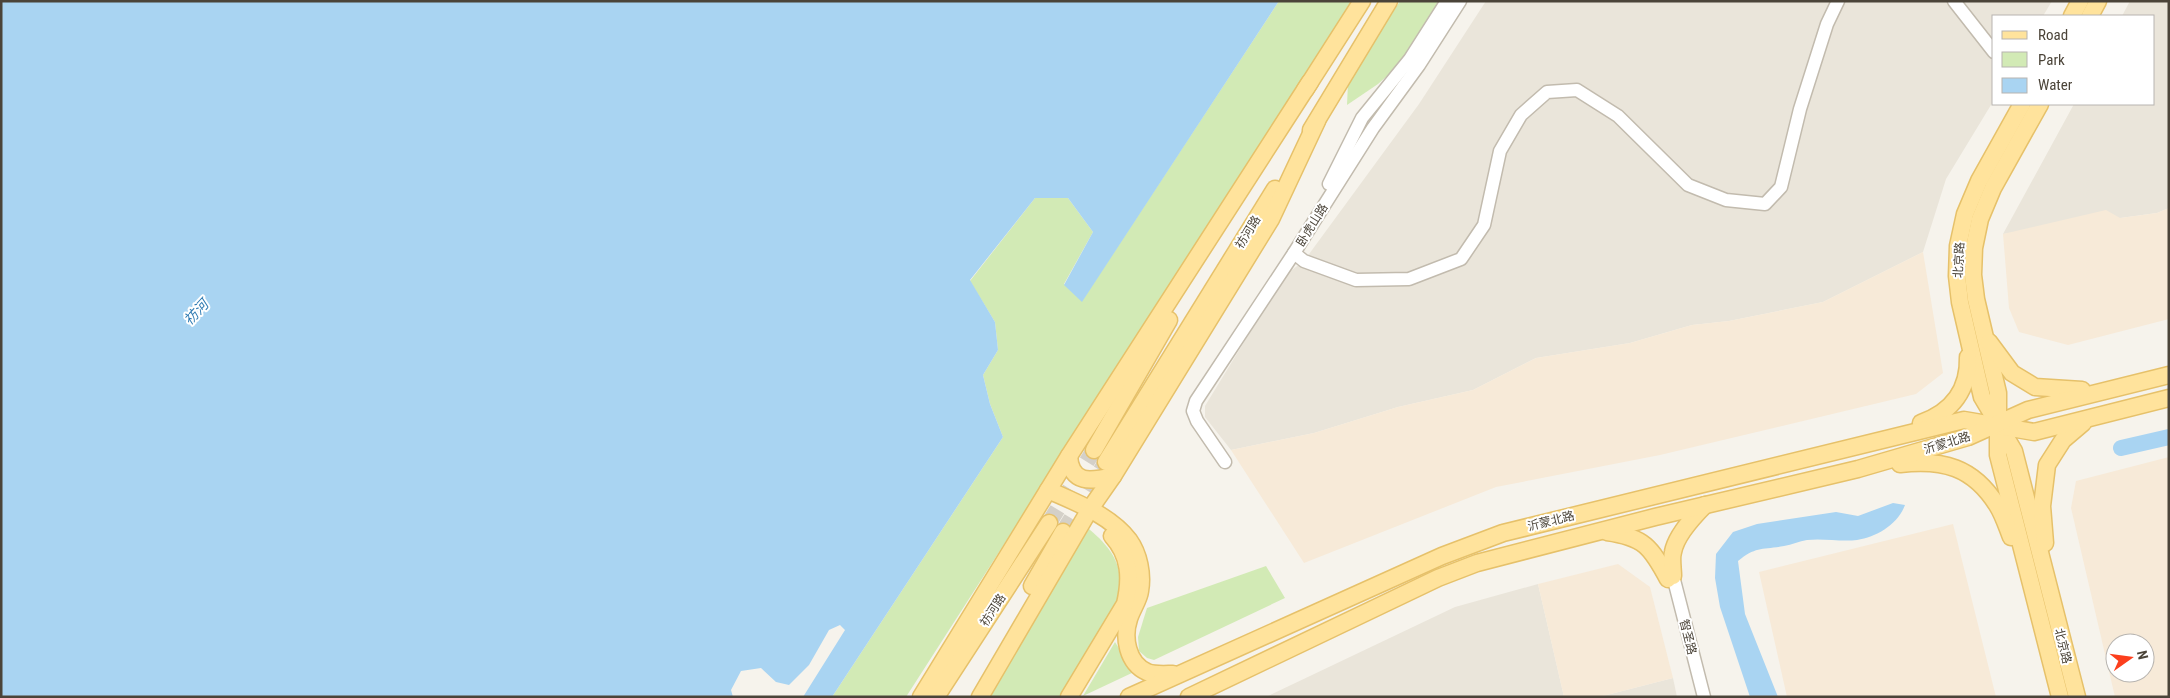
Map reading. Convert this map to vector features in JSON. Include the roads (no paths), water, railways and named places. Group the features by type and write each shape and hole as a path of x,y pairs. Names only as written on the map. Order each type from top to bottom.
{"main road":[{"name":"祊河路","path":"1094,450 1214,241 1269,155 1310,82 1362,1"},
{"path":"980,697 1087,514 1110,469 1271,219 1317,121 1389,1"},
{"path":"2073,15 2080,1"},
{"path":"2091,15 2098,1"},
{"path":"921,697 1069,456 1310,82"},
{"name":"北京路","path":"2021,105 1979,181 1965,214 1958,246 1957,276 1967,332 1982,396 2014,451 2076,697"},
{"name":"北京路","path":"2039,105 1993,188 1980,219 1974,248 1973,275 1998,393 1998,455 2060,697"},
{"path":"1865,443 1938,417 1951,406 1968,372 1967,332"},
{"path":"1985,337 2012,373 2035,386 2102,391"},
{"name":"沂蒙北路","path":"1189,697 1438,578 1477,563 1705,505 1858,469 1968,437 2028,410 2169,375"},
{"name":"沂蒙北路","path":"1128,697 1442,556 1503,534 1964,420 1997,424 2034,432 2169,398"},
{"path":"2050,593 2042,506 2047,466 2063,440 2080,424 2097,416"},
{"path":"1069,456 1070,464 1076,475 1085,480 1092,481 1110,469"},
{"path":"1858,469 1915,462 1945,465 1964,470 1978,482 1997,505 2031,583"},
{"path":"1048,490 1087,514 1115,526 1128,539 1141,568 1140,592 1128,619 1125,639 1132,659 1147,672 1176,674"},
{"path":"1671,578 1673,551 1688,524 1705,505"},
{"path":"1069,697 1125,604 1129,587 1129,571 1122,551 1116,541 1087,514"},
{"name":"祊河路","path":"936,697 1049,523"},
{"path":"1600,531 1629,535 1640,541 1657,557 1671,578"},
{"name":"祊河路","path":"969,697 1063,532"},
{"path":"986,697 1023,624"}],"street":[{"name":"卧虎山路","path":"1294,253 1362,118 1410,59 1447,1"},
{"name":"卧虎山路","path":"1294,253 1372,128 1419,65 1460,1"},
{"path":"1225,462 1197,421 1193,411 1196,401 1294,253 1304,261 1356,280 1409,280 1461,258 1484,226 1500,151 1520,115 1547,92 1578,90 1618,116 1688,185 1726,200 1765,204 1781,188 1800,109 1827,24 1838,1"},
{"path":"1954,1 1992,49"},
{"name":"智圣路","path":"1671,578 1697,697"},
{"name":"智圣路","path":"1671,578 1704,697"}],"water":[{"name":"祊河","path":"1,1 1279,1 1082,302 1064,285 1093,232 1068,198 1035,198 970,280 995,322 998,350 983,375 990,404 1003,437 832,697 803,697 845,630 840,625 829,630 809,665 789,685 776,682 761,668 741,671 731,690 733,697 1,697"},
{"path":"1893,503 1905,505 1902,512 1892,524 1872,536 1857,540 1819,539 1804,541 1755,551 1738,561 1745,614 1778,697 1750,697 1720,607 1715,578 1716,554 1733,532 1757,524 1836,512 1858,516"}],"waterway":[{"path":"2121,448 2169,437"}],"tunnel":[{"path":"1049,523 1094,450"},
{"path":"1063,532 1106,462"}]}
